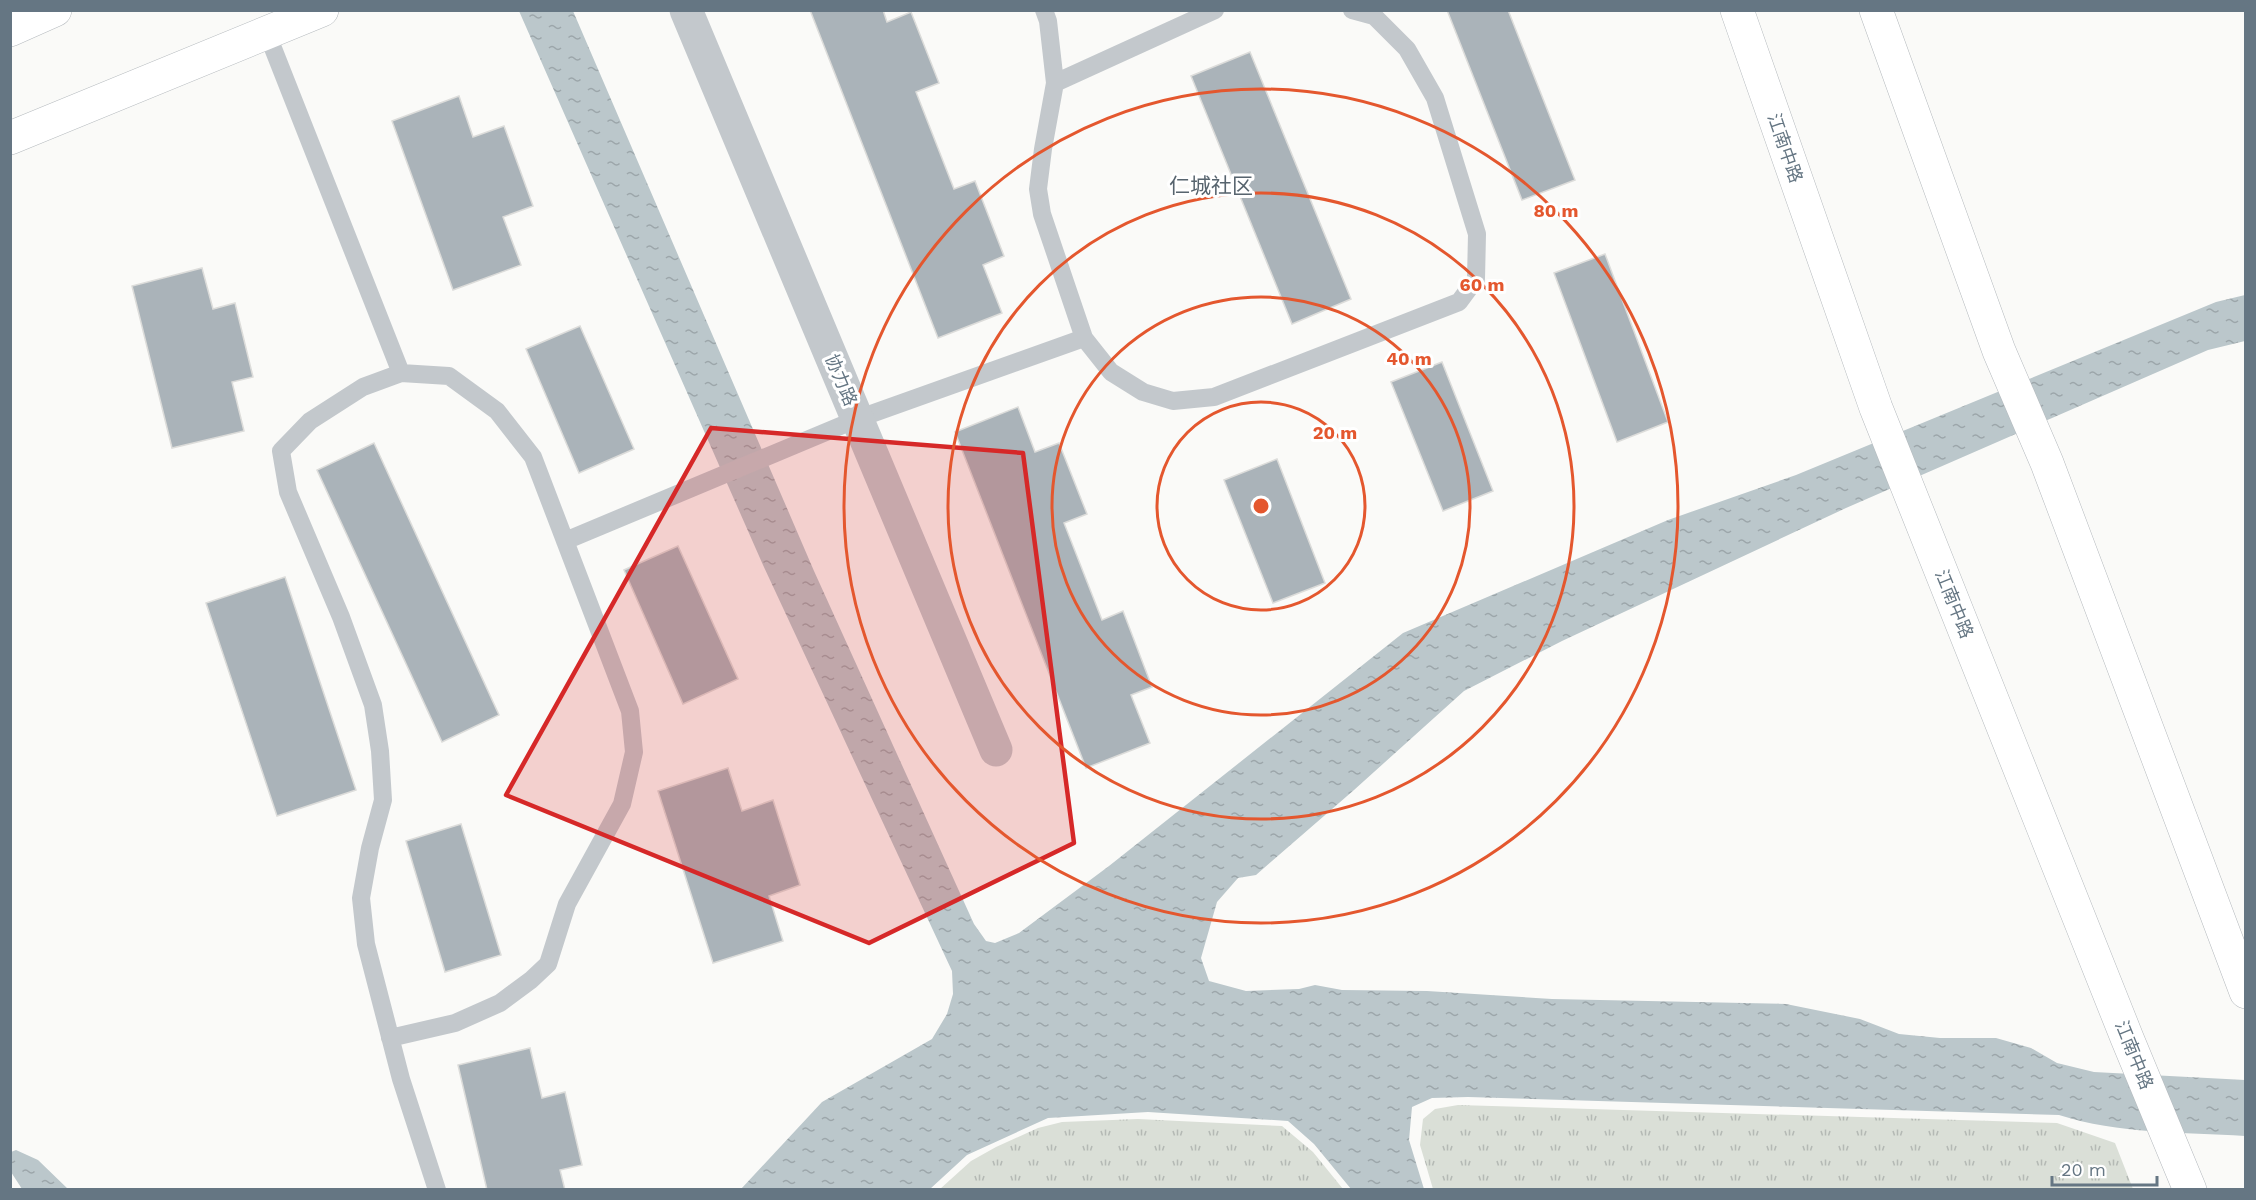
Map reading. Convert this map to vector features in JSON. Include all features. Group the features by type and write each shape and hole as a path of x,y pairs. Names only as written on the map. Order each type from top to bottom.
{"main road":[{"path":"10,30 55,10"},
{"path":"10,138 322,10"},
{"name":"江南中路","path":"1737,10 1876,408 2127,1038 2190,1190"},
{"path":"1876,10 1999,351 2047,463 2246,992"}],"street":[{"name":"协力路","path":"686,10 996,750"}],"lane":[{"path":"1044,10 1048,21 1055,83 1038,189 1042,214 1084,338 1111,372 1143,392 1173,401 1214,397 1459,303 1476,279 1477,234 1436,98 1407,49 1374,16 1352,10"},
{"path":"1055,83 1215,10"},
{"path":"267,33 400,373"},
{"path":"565,541 857,419 1084,338"},
{"path":"390,1038 454,1023 500,1003 548,964 567,904 622,804 634,752 630,711 533,457 497,411 449,376 400,373 363,387 310,421 281,452 288,492 341,617 373,705 380,751 383,800 370,848 361,898 366,944 390,1038 437,1190"}],"highlighted area":[{"path":"711,428 1023,453 1074,843 869,943 506,795"}],"green space":[{"path":"1458,1105 2057,1123 2115,1143 2133,1189 1433,1189 1420,1145 1423,1119 1435,1109"},
{"path":"1138,1119 1282,1126 1313,1152 1343,1189 940,1189 971,1161 1038,1128 1062,1122"}],"water":[{"path":"519,11 573,11 814,571 974,924 986,941 995,943 1019,933 1109,866 1403,633 1668,520 1796,475 2216,302 2245,295 2245,341 2208,350 1846,508 1562,641 1464,691 1256,875 1238,878 1217,902 1201,958 1209,981 1246,991 1299,989 1315,985 1342,990 1427,991 1552,999 1786,1004 1860,1019 1899,1034 1940,1038 1996,1038 2031,1048 2057,1063 2094,1072 2245,1080 2245,1136 2128,1129 2104,1126 2059,1115 1468,1097 1432,1098 1412,1107 1409,1140 1424,1189 1351,1189 1314,1144 1288,1121 1148,1112 1048,1118 967,1155 930,1189 741,1189 822,1102 932,1039 947,1014 953,994 952,971 763,565"},
{"path":"16,1150 38,1160 68,1189 22,1189 11,1172 11,1152"}],"building":[{"path":"810,10 883,10 887,22 911,12 939,83 916,92 954,189 975,181 1004,256 983,265 1002,313 938,338"},
{"path":"1447,10 1508,10 1575,180 1522,200"},
{"path":"1250,52 1351,299 1292,324 1191,76"},
{"path":"459,96 473,137 504,126 533,206 503,217 521,265 453,290 392,121"},
{"path":"1605,254 1668,422 1617,442 1554,273"},
{"path":"202,268 213,309 235,303 253,377 232,382 244,431 172,448 132,286"},
{"path":"580,326 634,449 579,473 526,349"},
{"path":"1442,362 1493,491 1443,511 1391,382"},
{"path":"1018,407 1035,452 1059,443 1087,514 1064,523 1102,620 1123,611 1152,687 1131,695 1150,743 1086,768 955,432"},
{"path":"374,443 499,715 442,742 317,470"},
{"path":"1277,459 1325,583 1273,603 1224,480"},
{"path":"678,546 738,679 683,704 624,570"},
{"path":"285,577 356,790 277,816 206,603"},
{"path":"728,768 742,811 773,800 800,885 769,896 783,941 713,963 658,791"},
{"path":"461,824 501,955 445,972 406,841"},
{"path":"530,1048 542,1098 565,1092 582,1165 560,1170 565,1190 487,1190 458,1065"}],"district":[{"name":"仁城社区","path":"1211,186"}]}
